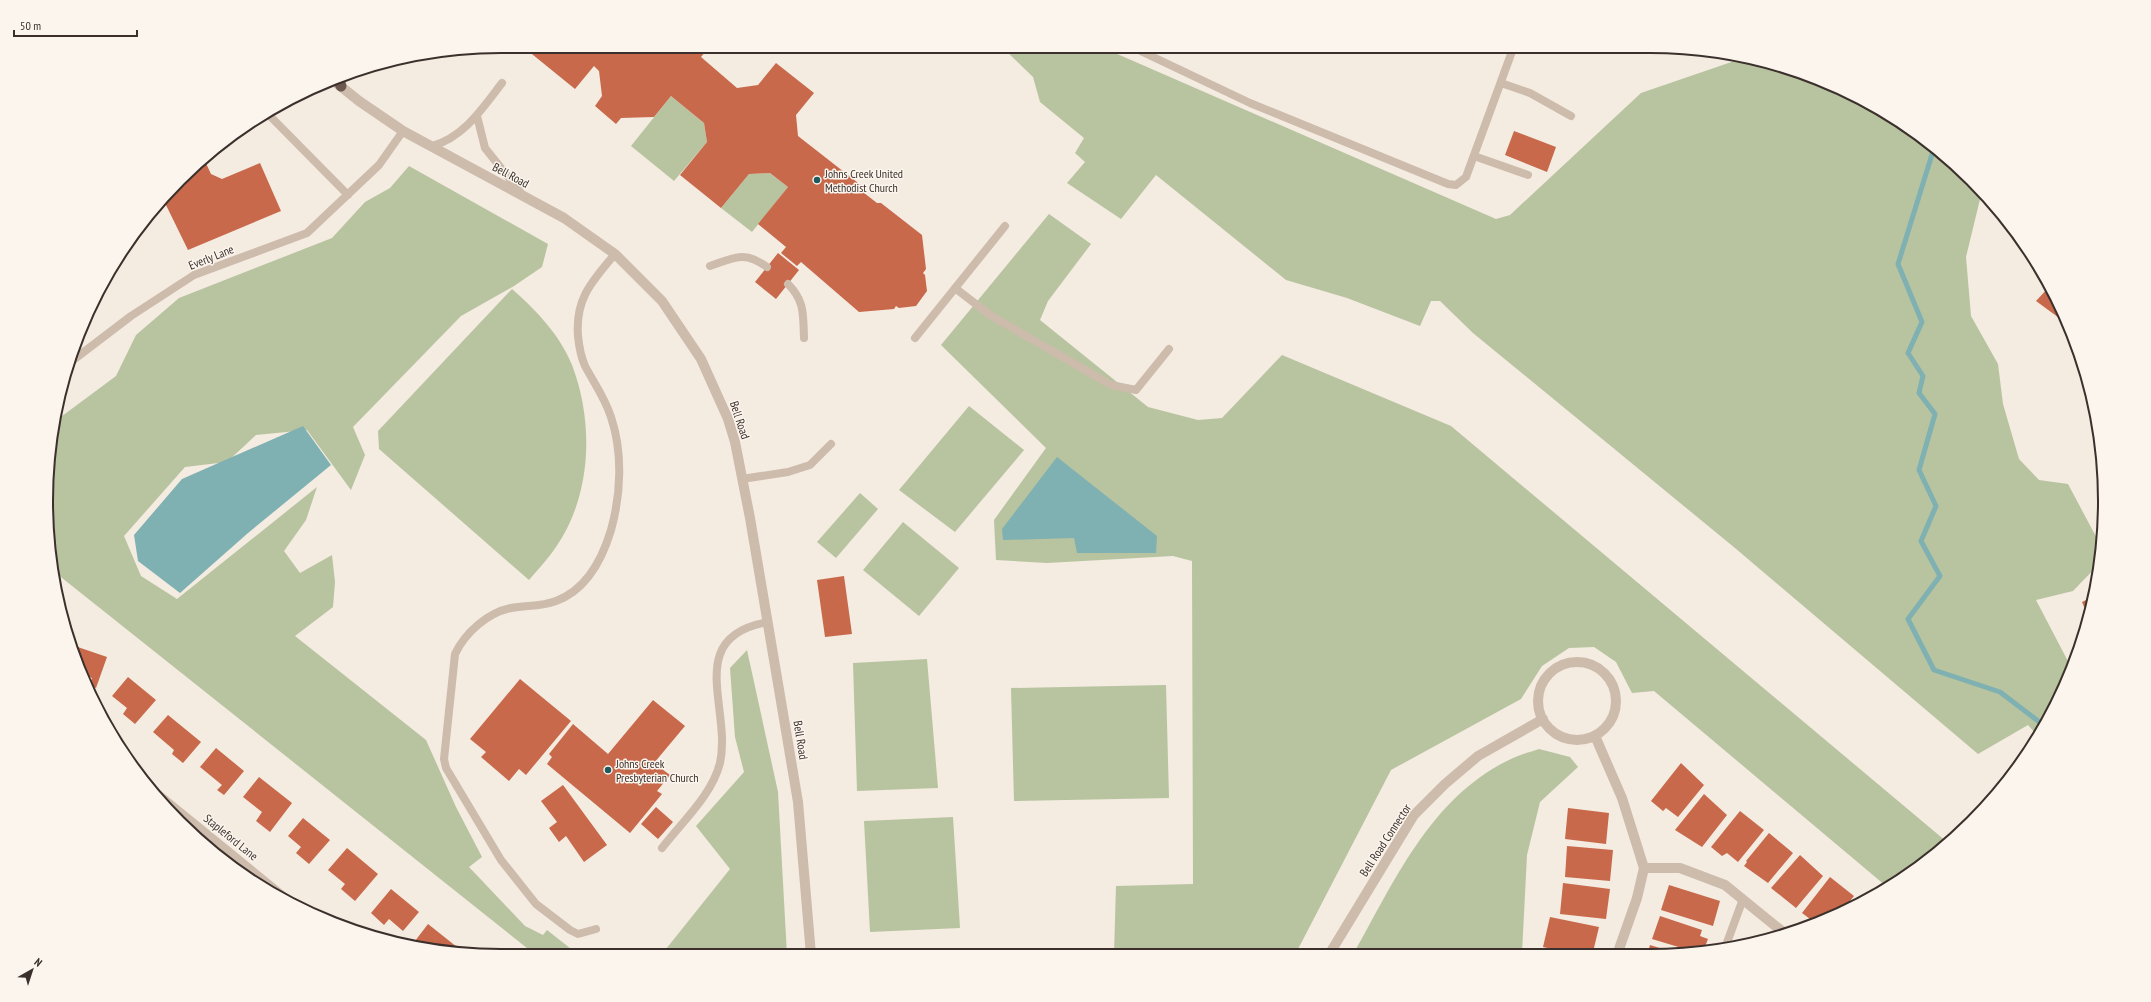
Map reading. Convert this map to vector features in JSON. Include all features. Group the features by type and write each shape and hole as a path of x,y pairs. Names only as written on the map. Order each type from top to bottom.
{"street":[{"name":"Bell Road","path":"340,83 403,131 564,218 615,254 662,301 701,360 728,419 742,479 798,802 810,949"},
{"path":"1570,662 1581,662 1592,665 1602,670 1614,689 1616,699 1615,710 1611,721 1604,730 1595,736 1586,739 1568,739 1551,730 1543,719 1538,706 1538,696 1544,679 1550,672 1560,666 1570,662"},
{"name":"Bell Road Connector","path":"1332,949 1414,815 1445,784 1478,756 1543,719"},
{"path":"1595,736 1622,798 1644,868 1637,898 1619,949"},
{"name":"Stapleford Lane","path":"180,814 259,877"},
{"path":"1644,868 1680,868 1725,885 1780,930"}],"lane":[{"path":"1145,53 1250,103 1456,186 1462,183 1466,177 1512,53"},
{"path":"432,146 446,142 461,132 477,116 502,83"},
{"path":"1501,83 1530,93 1571,116"},
{"path":"477,116 485,148 523,196"},
{"path":"271,117 348,195"},
{"name":"Everly Lane","path":"77,357 131,316 194,275 307,233 379,165 403,131"},
{"path":"1474,156 1528,175"},
{"path":"915,338 1006,226"},
{"path":"596,929 578,934 570,930 536,904 494,849 452,778 444,759 454,654 463,640 487,618 500,612 511,608 546,604 573,593 584,583 593,570 610,531 619,482 617,441 611,416 582,357 577,326 583,299 593,280 615,254"},
{"path":"710,266 740,256 757,260 766,267"},
{"path":"788,284 798,294 803,311 804,338"},
{"path":"955,288 990,315 1111,385 1136,390 1169,349"},
{"path":"742,479 788,472 810,465 831,444"},
{"path":"662,848 709,789 717,770 721,748 716,669 722,648 734,634 741,629 768,622"},
{"path":"1727,942 1743,899"}],"green space":[{"path":"1008,53 1115,53 1496,219 1510,215 1641,93 1733,61 1766,68 1821,87 1874,113 1899,129 1945,164 1980,198 1966,257 1971,316 1998,364 2003,404 2019,459 2039,480 2068,484 2096,537 2092,571 2073,591 2036,600 2068,661 2052,699 2034,732 2028,725 1978,754 1735,548 1473,333 1440,301 1431,301 1420,326 1347,298 1286,280 1156,175 1121,219 1067,183 1085,162 1075,153 1084,138 1040,102 1033,77"},
{"path":"671,96 704,123 707,142 674,181 631,146"},
{"path":"409,166 548,244 542,267 514,286 461,316 353,427 365,455 351,490 307,430 256,435 227,462 185,467 124,536 141,576 177,599 317,487 306,520 284,551 300,573 332,555 335,582 333,607 295,636 426,740 456,807 482,857 469,867 525,926 543,935 547,930 571,949 528,949 60,576 54,530 53,501 54,472 62,416 116,376 136,335 179,298 332,238 365,202 390,188"},
{"path":"770,173 788,187 752,232 721,208 749,174"},
{"path":"1049,214 1091,244 1048,301 1040,320 1148,407 1198,420 1222,418 1282,355 1451,426 1944,839 1923,856 1883,883 1654,691 1632,693 1616,662 1594,647 1569,648 1542,666 1521,699 1391,770 1298,949 1114,949 1116,886 1193,884 1192,561 1173,556 1047,563 996,560 994,520 1046,448 941,345"},
{"path":"512,289 530,306 554,333 567,354 579,387 584,410 586,434 586,458 583,482 577,505 568,527 556,547 529,580 379,449 378,431"},
{"path":"969,406 1024,450 955,532 899,490"},
{"path":"860,493 878,509 836,558 817,542"},
{"path":"903,522 959,568 919,616 863,570"},
{"path":"747,650 778,792 787,949 666,949 730,869 696,826 744,772 735,737 730,668"},
{"path":"927,659 938,788 857,791 853,663"},
{"path":"1166,685 1169,798 1014,801 1011,688"},
{"path":"1539,749 1570,757 1578,767 1540,802 1527,855 1522,949 1356,949 1401,869 1418,842 1438,817 1460,794 1485,774 1519,755"},
{"path":"953,817 960,928 870,932 864,821"}],"water":[{"path":"303,426 331,465 248,533 180,593 138,561 134,535 182,479"},
{"path":"1057,457 1157,536 1156,553 1077,553 1074,538 1003,540 1002,529"}],"building":[{"name":"Johns Creek United Methodist Church","path":"531,53 704,53 701,57 737,88 758,85 776,63 814,93 796,115 798,136 862,186 859,189 877,203 881,203 922,235 926,269 923,273 925,275 927,291 916,306 899,308 896,306 894,309 859,312 801,262 797,266 781,253 786,247 758,224 788,187 770,173 749,174 721,208 680,175 707,142 704,123 671,96 654,117 621,118 616,124 595,106 602,96 599,71 594,66 575,89"},
{"path":"1514,131 1556,147 1547,172 1505,155"},
{"path":"260,163 281,211 188,250 166,205 184,184 206,164 211,174 222,179"},
{"path":"778,253 799,270 776,299 755,282"},
{"path":"2045,291 2058,318 2036,301"},
{"path":"844,576 852,634 825,637 817,580"},
{"path":"2087,600 2085,608 2082,602"},
{"path":"78,647 107,657 96,688 94,687 91,681 92,678 89,677"},
{"path":"128,677 156,700 135,724 123,714 127,708 112,696"},
{"path":"520,679 571,721 526,775 519,769 509,781 481,757 486,752 470,739"},
{"name":"Johns Creek Presbyterian Church","path":"653,700 685,726 654,763 670,775 657,791 662,794 630,833 547,764 552,757 549,754 573,724 608,754"},
{"path":"168,715 201,742 183,763 172,754 174,750 153,732"},
{"path":"216,748 244,771 224,795 217,790 222,785 200,767"},
{"path":"1681,763 1704,785 1678,817 1666,808 1663,811 1651,801"},
{"path":"259,777 292,803 270,832 256,821 262,812 243,797"},
{"path":"563,785 607,845 584,862 566,836 559,842 549,828 557,822 541,801"},
{"path":"1704,794 1727,815 1702,847 1675,830"},
{"path":"656,807 673,822 658,839 641,824"},
{"path":"1568,808 1609,813 1606,844 1565,839"},
{"path":"1740,811 1764,830 1738,862 1727,853 1722,856 1711,847"},
{"path":"303,818 330,840 309,864 296,853 301,847 288,836"},
{"path":"1769,833 1793,853 1768,883 1744,866 1747,862 1746,861"},
{"path":"1567,846 1613,850 1610,881 1565,877"},
{"path":"347,848 378,874 355,901 341,889 345,884 328,870"},
{"path":"1800,855 1823,876 1796,908 1771,888"},
{"path":"1830,877 1854,896 1848,903 1810,919 1802,913"},
{"path":"1563,883 1610,889 1606,919 1560,914"},
{"path":"1669,885 1720,901 1713,926 1661,910"},
{"path":"391,889 419,912 403,931 389,919 384,925 371,913"},
{"path":"1660,916 1702,930 1700,936 1708,939 1706,945 1681,948 1652,939"},
{"path":"1550,917 1599,927 1594,949 1552,949 1543,947"},
{"path":"428,924 456,946 443,945 416,940"},
{"path":"1650,945 1662,949 1650,949"}],"waterway":[{"path":"1932,154 1898,264 1922,322 1908,353 1923,376 1919,393 1935,414 1919,470 1936,506 1921,541 1940,576 1908,619 1934,670 2000,692 2040,722"}],"place":[{"name":"Johns Creek United Methodist Church","path":"817,180"},
{"name":"Johns Creek Presbyterian Church","path":"608,770"}]}
